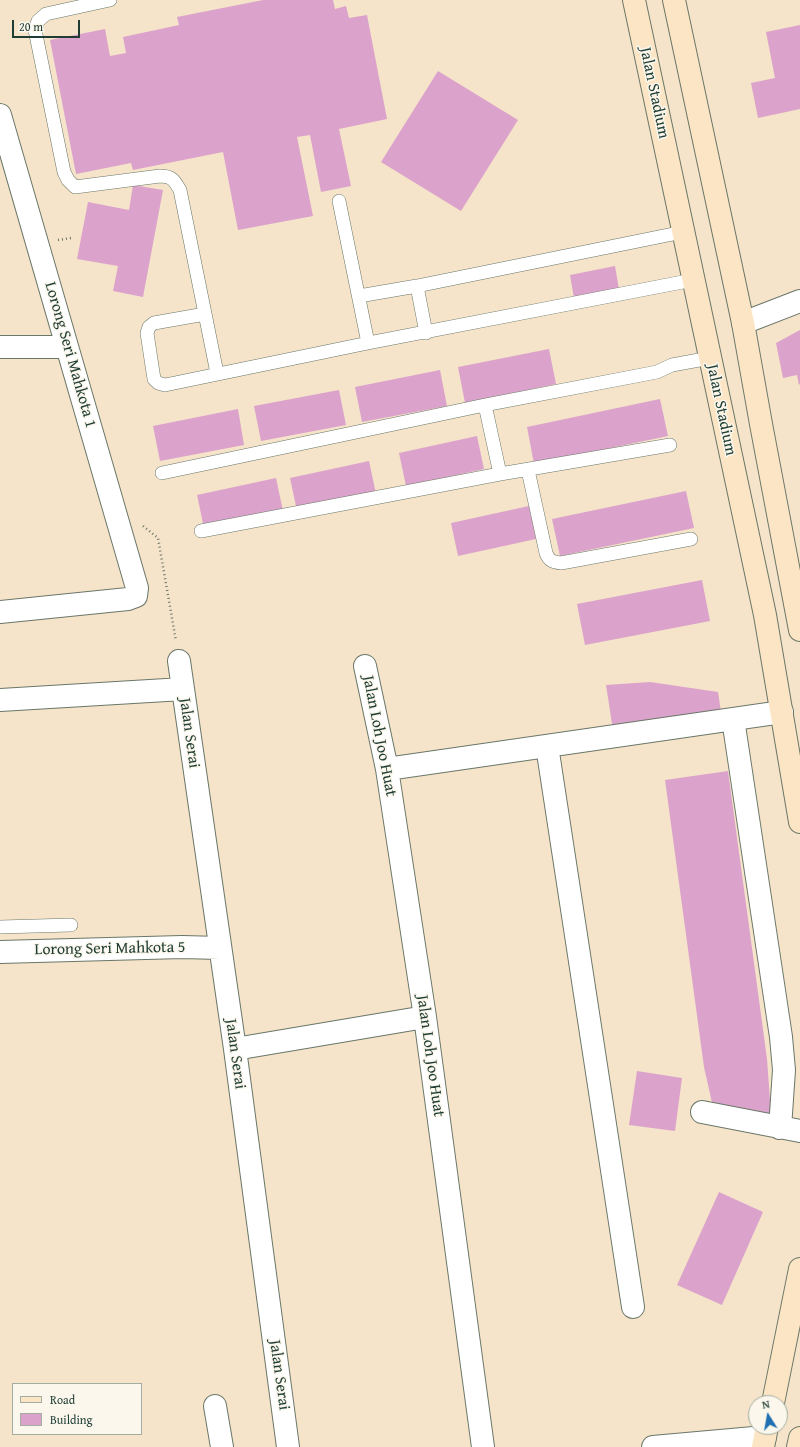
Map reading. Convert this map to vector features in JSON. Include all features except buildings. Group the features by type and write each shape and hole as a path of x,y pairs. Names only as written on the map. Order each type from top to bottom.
{"main road":[{"name":"Jalan Stadium","path":"634,0 765,615 800,822"},
{"path":"674,0 743,323 800,630"},
{"path":"775,1395 800,1269"},
{"path":"798,1447 800,1438"}],"street":[{"name":"Lorong Seri Mahkota 1","path":"0,115 137,588 136,596 128,599 0,612"},
{"path":"743,323 800,301"},
{"path":"0,347 67,347"},
{"name":"Jalan Serai","path":"179,661 235,1049 288,1447"},
{"name":"Jalan Loh Joo Huat","path":"365,666 387,769 425,1017 483,1447"},
{"path":"0,700 183,689"},
{"path":"387,769 782,712"},
{"path":"702,1112 790,1130 781,1037 733,719"},
{"path":"547,746 633,1307"},
{"name":"Lorong Seri Mahkota 5","path":"0,952 182,946 220,948"},
{"path":"235,1049 425,1017"},
{"path":"215,1406 222,1447"},
{"path":"653,1447 765,1437"}],"lane":[{"path":"110,0 46,14 38,21 35,30 64,172 68,180 75,188 160,176 169,176 175,181 180,190 217,373"},
{"path":"339,201 368,343"},
{"path":"359,296 417,286 683,232"},
{"path":"205,314 154,323 149,327 147,333 154,379 158,383 165,385 217,373 693,280"},
{"path":"417,286 426,333"},
{"path":"162,473 657,372 672,365 710,358"},
{"path":"485,406 500,474"},
{"path":"201,531 500,474 670,444"},
{"path":"528,470 546,553 548,559 552,561 561,563 692,539"},
{"path":"0,928 71,925"}]}
